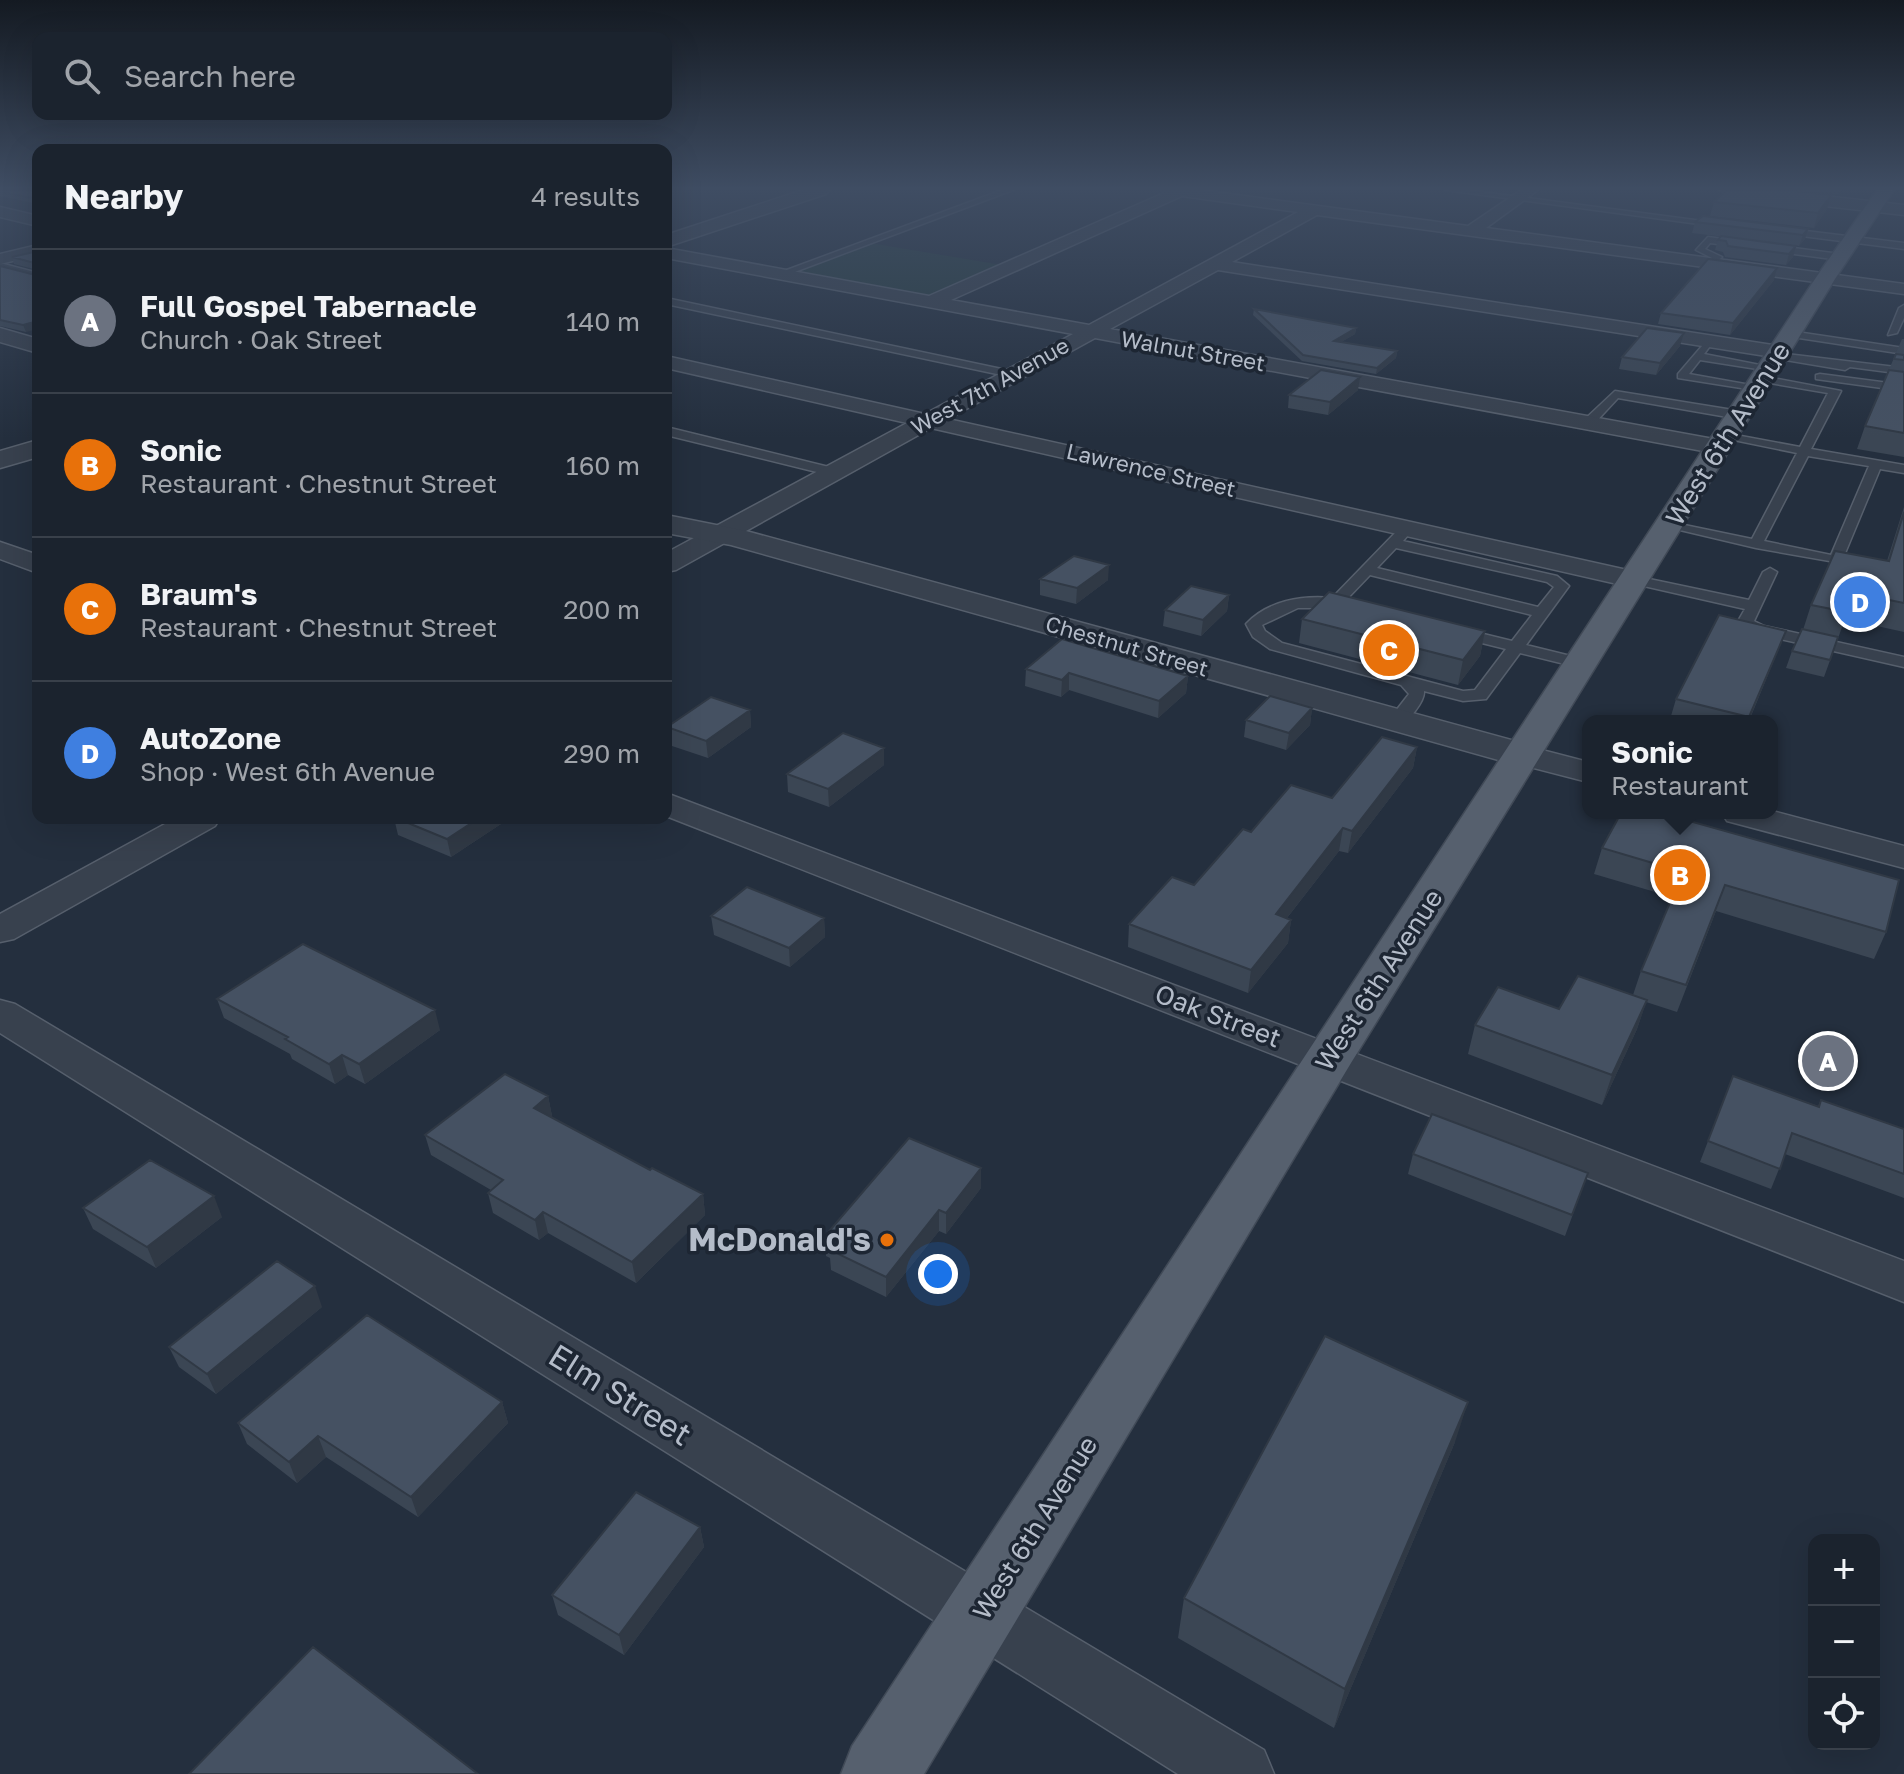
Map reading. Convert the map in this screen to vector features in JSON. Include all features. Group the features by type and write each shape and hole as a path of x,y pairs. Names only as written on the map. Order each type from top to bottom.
{"main road":[{"name":"West 6th Avenue","path":"880,1774 1328,1059 1759,385 1834,273"}],"street":[{"name":"Walnut Street","path":"774,273 1588,423 1759,385"},
{"path":"931,302 995,273"},
{"name":"West 7th Avenue","path":"672,561 1199,273"},
{"path":"1265,273 1703,349 1759,385"},
{"path":"0,335 32,344"},
{"name":"Lawrence Street","path":"672,363 927,420 1400,535 1635,580"},
{"path":"0,460 32,450"},
{"name":"Chestnut Street","path":"672,525 720,535 1582,770"},
{"path":"0,550 32,563"},
{"name":"Oak Street","path":"672,806 1904,1282"},
{"path":"1762,819 1904,857"},
{"path":"0,930 191,824"},
{"name":"Elm Street","path":"0,1014 1240,1774"}],"lane":[{"path":"672,302 1011,374"},
{"path":"1892,333 1904,308"},
{"path":"1703,349 1682,376 1835,391 1904,402"},
{"path":"1759,385 1904,351"},
{"path":"1588,423 1615,394 1904,374"},
{"path":"1759,385 1904,388"},
{"path":"1759,385 1803,451 1904,469"},
{"path":"1756,544 1835,391"},
{"path":"672,432 833,472"},
{"path":"1670,526 1836,560 1876,464"},
{"path":"1335,603 1400,535 1552,579 1562,586 1480,695 1463,696 1276,646 1259,634 1254,624 1271,610 1299,602 1335,603 1365,610"},
{"path":"1366,570 1542,613"},
{"path":"1770,572 1745,623 1759,630 1904,662"},
{"path":"1635,580 1754,606"},
{"path":"1440,629 1581,663"},
{"path":"1397,721 1418,694 1407,681"}],"green space":[{"path":"792,273 984,273 927,297"}],"building":[{"path":"0,273 32,274 32,323 23,325 0,320"},
{"path":"1696,273 1773,273 1733,323 1661,313"},
{"path":"1254,309 1356,328 1334,341 1397,351 1377,368 1303,355"},
{"path":"1647,328 1684,333 1660,363 1622,357"},
{"path":"1896,354 1904,355 1904,360 1894,359"},
{"path":"1321,370 1360,377 1330,402 1289,395"},
{"path":"1889,370 1904,372 1904,433 1865,426"},
{"path":"1904,512 1904,603 1854,593 1847,612 1811,605 1835,551 1889,561"},
{"path":"1074,556 1109,565 1077,588 1040,579"},
{"path":"1191,586 1229,595 1203,620 1165,610"},
{"path":"1329,592 1485,631 1463,660 1302,619"},
{"path":"1719,615 1786,631 1750,715 1676,699"},
{"path":"1802,629 1838,637 1830,660 1792,651"},
{"path":"1062,639 1188,676 1159,701 1069,673 1062,680 1026,669"},
{"path":"1270,696 1312,708 1289,733 1246,720"},
{"path":"711,697 750,710 706,741 672,729 672,724"},
{"path":"843,733 884,748 828,789 787,774"},
{"path":"1382,737 1417,747 1352,831 1343,828 1276,914 1291,920 1251,970 1129,924 1172,877 1194,885 1243,829 1251,832 1291,785 1332,798"},
{"path":"1618,819 1682,819 1899,880 1886,932 1725,885 1686,985 1641,971 1683,872 1602,848"},
{"path":"411,824 470,824 447,839"},
{"path":"747,887 824,918 789,948 711,916"},
{"path":"303,944 435,1010 359,1064 342,1055 329,1064 285,1039 288,1037 217,999"},
{"path":"1578,976 1647,1000 1612,1075 1475,1025 1498,987 1559,1009"},
{"path":"505,1074 548,1096 534,1108 650,1170 652,1168 703,1194 632,1262 543,1212 535,1220 488,1193 503,1180 425,1135"},
{"path":"1733,1076 1819,1107 1821,1100 1904,1129 1904,1174 1792,1133 1780,1169 1708,1141"},
{"path":"1432,1114 1588,1173 1572,1215 1413,1154"},
{"path":"909,1138 981,1168 946,1213 939,1210 886,1277 830,1250 837,1242 825,1236"},
{"path":"150,1160 214,1196 147,1247 83,1208"},
{"path":"277,1261 315,1286 207,1374 169,1347"},
{"path":"367,1315 502,1402 411,1497 318,1436 289,1462 238,1423"},
{"path":"1325,1336 1468,1402 1345,1689 1184,1598"},
{"path":"636,1492 700,1527 619,1635 552,1595"},
{"path":"313,1647 478,1774 189,1774"}],"place":[{"name":"AutoZone","path":"1860,602"},
{"name":"Braum's","path":"1389,650"},
{"name":"Sonic","path":"1680,875"},
{"name":"Full Gospel Tabernacle","path":"1828,1061"},
{"name":"McDonald's","path":"887,1240"}]}
